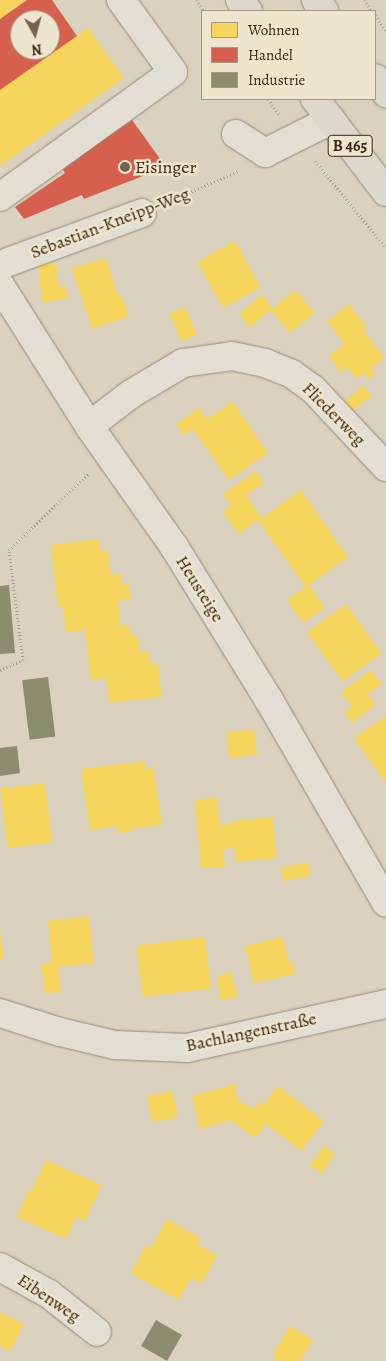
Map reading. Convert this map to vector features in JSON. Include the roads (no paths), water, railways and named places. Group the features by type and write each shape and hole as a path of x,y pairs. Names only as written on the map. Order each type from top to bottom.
{"main road":[{"path":"376,79 386,93"},
{"name":"B 465","path":"323,109 386,192"}],"street":[{"path":"0,197 173,72 121,0"},
{"path":"236,134 265,153 323,109"},
{"name":"Sebastian-Kneipp-Weg","path":"0,266 142,213"},
{"name":"Heusteige","path":"0,285 89,426 175,548 254,675 386,903"},
{"name":"Fliederweg","path":"89,426 131,394 183,363 232,356 265,363 292,374 313,389 386,467"},
{"name":"Bachlangenstraße","path":"0,1013 60,1032 115,1045 187,1048 386,1004"},
{"name":"Eibenweg","path":"0,1267 49,1294 97,1332"}],"place":[{"name":"Eisinger","path":"125,167"}]}
